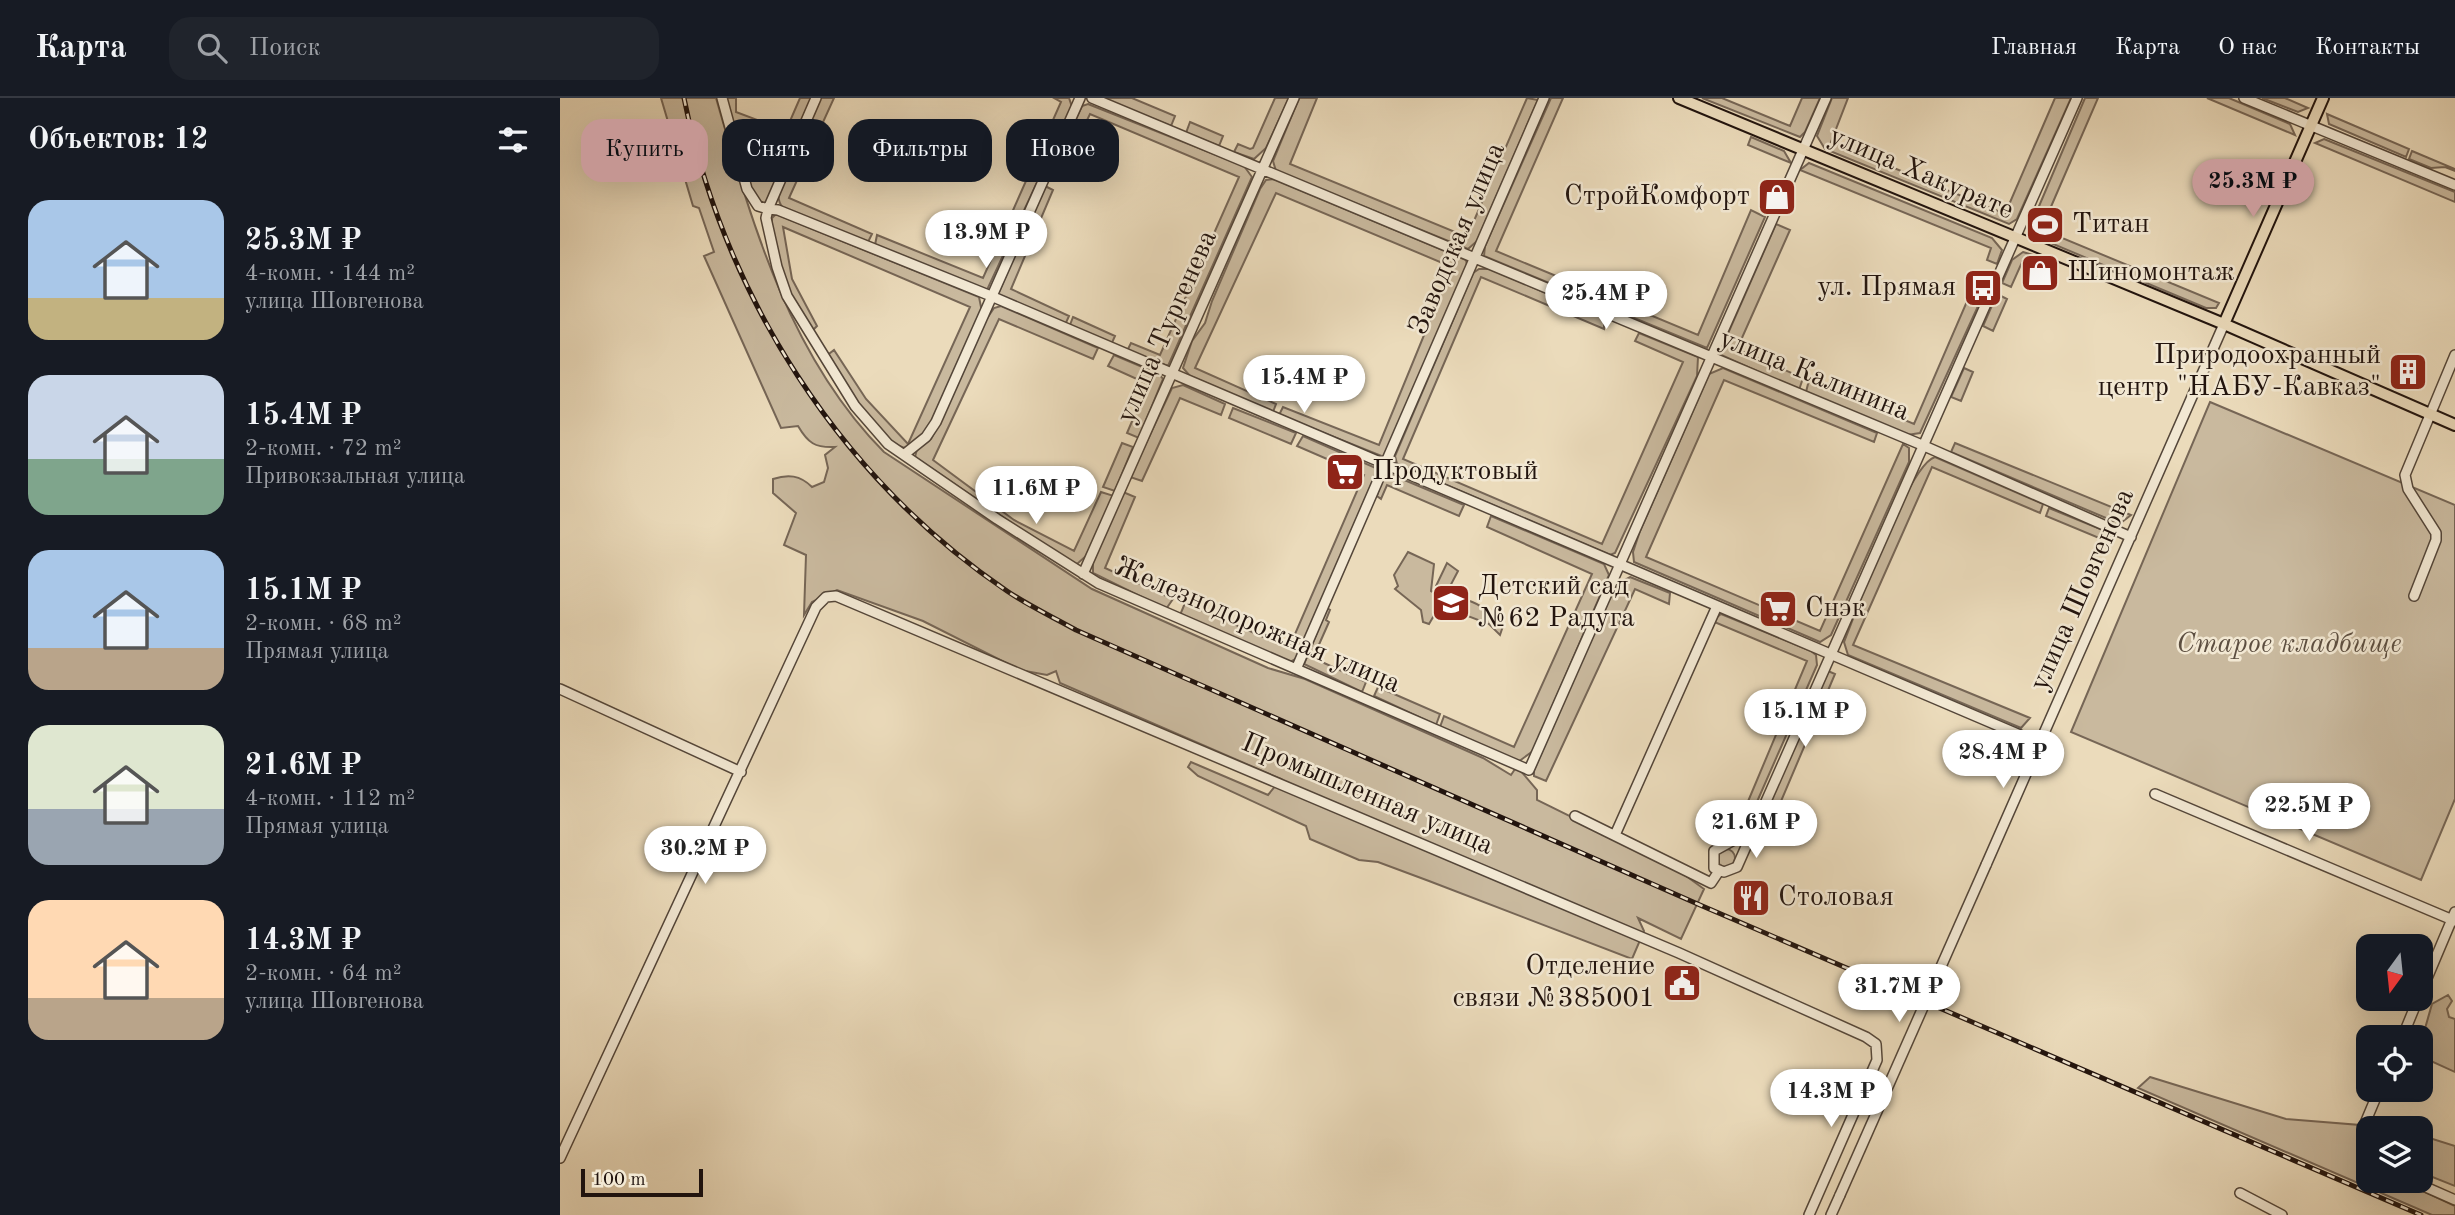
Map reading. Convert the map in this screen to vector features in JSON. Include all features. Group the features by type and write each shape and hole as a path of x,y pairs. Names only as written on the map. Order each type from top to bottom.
{"main road":[{"name":"улица Хакурате","path":"1679,98 2224,324 2455,425"},
{"name":"улица Шовгенова","path":"2224,324 2323,98"}],"street":[{"path":"722,98 747,189 758,206 778,210 991,296 2020,735"},
{"path":"768,209 816,98"},
{"path":"906,453 926,437 936,422 1080,98"},
{"name":"улица Калинина","path":"1092,98 1922,446 2131,537"},
{"name":"улица Тургенева","path":"1083,574 1294,98"},
{"name":"Заводская улица","path":"1297,667 1544,98"},
{"path":"1619,565 1826,98"},
{"path":"1719,871 1732,871 1737,867 2077,98"},
{"path":"2244,98 2455,185"},
{"name":"Железнодорожная улица","path":"768,209 766,218 777,267 787,296 855,407 888,444 906,453 944,483 1083,574 1289,668 1297,667 1529,770 1619,565"},
{"name":"улица Шовгенова","path":"1831,1215 2224,324"},
{"path":"2414,596 2436,540 2435,533 2405,481 2455,355"},
{"name":"Промышленная улица","path":"741,772 816,607 826,597 836,596 1680,953 1866,1037 1876,1044 1877,1060 1809,1215"},
{"path":"1615,835 1717,606"},
{"path":"560,689 741,772 560,1158"},
{"path":"2155,794 2454,917 2433,965"},
{"path":"1575,816 1711,883 1719,871"},
{"path":"1719,871 1713,861 1714,852 1752,830"},
{"path":"2433,1190 2455,1200"},
{"path":"2240,1193 2282,1215"}],"green space":[{"path":"661,98 716,98 722,119 722,182 741,182 760,240 799,331 823,374 851,414 884,452 1092,589 1268,668 1305,679 1483,758 1511,775 1515,769 1520,770 1537,790 1537,800 1675,868 1704,889 1681,939 1638,918 1644,931 1632,959 1378,862 1359,860 1310,839 1306,826 1198,776 1188,767 1191,762 1268,795 1281,779 1060,683 1056,671 1047,675 1020,670 923,621 837,590 812,602 804,615 806,555 784,545 796,513 773,493 773,479 794,477 812,487 824,482 828,468 825,455 835,447 822,447 813,443 798,426 781,428 704,256 714,252 699,208 693,206 686,182 708,182 708,119 667,119"},
{"path":"725,98 736,98 736,112 755,119 730,119"},
{"path":"800,98 812,98 803,119 791,119"},
{"path":"820,98 834,98 824,119 810,119"},
{"path":"1054,98 1069,98 1072,107 1066,119 1053,119 1061,102"},
{"path":"1101,98 1132,98 1175,116 1171,126"},
{"path":"1275,98 1289,98 1266,148 1254,159 1234,152 1238,144 1253,148"},
{"path":"1299,98 1317,98 1290,164 1467,237 1527,98 1538,100 1477,241 1468,249 1276,171 1273,161"},
{"path":"1551,98 1563,98 1496,251 1698,335 1751,210 1765,217 1707,348 1484,256 1485,246"},
{"path":"1702,98 1722,98 1790,126 1802,98 1820,98 1805,132 1800,137"},
{"path":"1832,98 1848,98 1831,142 2005,214 2055,98 2071,98 2017,219 2009,224 1825,149 1817,136"},
{"path":"2085,98 2098,98 2050,209 2045,208 2038,228 2219,303 2216,308 2206,308 2034,236 2031,225"},
{"path":"2207,98 2229,98 2290,124 2295,135"},
{"path":"2262,98 2285,98 2308,108 2298,112"},
{"path":"1088,104 1244,166 1252,177 1168,366 1127,351 1131,343 1160,355 1239,177 1119,126 1119,119 1102,119 1090,114 1088,119 1076,119 1082,106"},
{"path":"2327,114 2409,149 2406,157 2329,124"},
{"path":"1190,122 1223,136 1219,146 1186,133"},
{"path":"1751,137 1784,151 1791,163 1748,145"},
{"path":"2324,139 2455,192 2455,202 2315,143"},
{"path":"2412,151 2455,171 2445,167 2431,168 2409,159"},
{"path":"1809,163 1992,238 2002,250 1997,264 1987,260 1991,248 1800,170"},
{"path":"1274,179 1466,260 1467,265 1384,457 1279,415 1283,407 1379,445 1452,267 1276,193 1195,368 1276,404 1273,412 1190,376 1183,368 1192,341 1205,323 1260,189 1266,180"},
{"path":"747,182 776,182 766,204 759,203"},
{"path":"782,182 796,182 789,198 872,234 868,242 783,208 779,199"},
{"path":"1026,182 1037,182 987,290 875,245 877,235 983,278"},
{"path":"1045,186 1053,190 1011,289 1069,316 1065,325 998,294"},
{"path":"776,214 979,297 982,312 927,431 907,448 896,444 873,424 825,357 834,350 866,399 908,444 970,307 783,227 792,279 817,326 810,333 778,262 772,232 772,218"},
{"path":"1776,224 1790,230 1737,349 1803,378 1799,390 1719,354"},
{"path":"2023,252 2036,256 2033,264 2023,260 2011,287 2002,283 2012,260"},
{"path":"1479,269 1490,269 1604,318 1604,329 1481,277 1403,459 1602,544 1683,362 1635,341 1639,333 1698,357 1697,376 1615,553 1610,555 1397,464 1395,456 1473,273"},
{"path":"1997,294 2007,299 1993,331 1983,326"},
{"path":"1968,299 1979,304 1920,433 1907,435 1806,392 1809,380 1914,424"},
{"path":"1001,306 1098,348 1093,359 999,319 933,460 1014,520 1074,551 1101,492 1114,496 1086,556 1077,564 1070,563 915,457 917,449 931,439 986,320 994,308"},
{"path":"1073,317 1115,336 1111,345 1070,325"},
{"path":"1114,355 1159,374 1163,379 1139,438 1127,433 1148,384 1108,366"},
{"path":"1723,368 1877,433 1874,442 1724,380 1646,557 1820,631 1903,444 1909,448 1909,462 1831,635 1820,642 1634,562 1633,552 1640,531 1709,374"},
{"path":"1964,368 1973,372 1961,401 1951,397"},
{"path":"1183,385 1225,404 1221,415 1180,398 1142,481 1130,477 1172,388"},
{"name":"Старое кладбище","path":"2210,402 2455,505 2455,799 2421,880 2071,732"},
{"path":"1233,408 1296,433 1291,444 1229,418"},
{"path":"1303,436 1378,469 1297,658 1288,663 1180,615 1185,603 1289,648 1364,475 1297,446"},
{"path":"1122,443 1133,447 1115,491 1103,487"},
{"path":"1955,443 2131,515 2122,522 2113,521 1951,452"},
{"path":"1935,457 2043,504 2040,513 1932,467 1853,645 2030,718 2021,728 1848,655 1844,642 1884,540 1911,485 1924,466"},
{"path":"1390,474 1464,505 1459,516 1387,485 1381,499 1377,496 1382,479"},
{"path":"1123,492 1135,497 1105,568 1173,599 1166,609 1093,573 1093,562"},
{"path":"2049,508 2115,535 2111,543 2046,516"},
{"path":"1491,516 1604,564 1609,575 1533,751 1518,762 1440,727 1444,716 1514,747 1592,574 1487,527"},
{"path":"1408,552 1434,564 1431,591 1446,597 1467,600 1483,608 1503,626 1500,635 1489,624 1447,608 1436,612 1429,624 1423,622 1421,610 1395,589 1398,586 1394,575"},
{"path":"1447,563 1458,571 1446,594 1436,586"},
{"path":"1630,577 1670,593 1669,604 1635,589 1546,781 1534,776 1534,770 1609,598 1619,583"},
{"path":"1327,608 1330,610 1326,620 1329,622 1313,658 1366,682 1362,692 1304,664"},
{"path":"1721,614 1811,651 1816,655 1817,665 1749,820 1736,830 1807,661 1712,621"},
{"path":"1828,671 1835,674 1779,806 1769,801"},
{"path":"1378,687 1440,714 1436,725 1374,696"},
{"path":"1726,849 1732,852 1735,858 1732,864 1726,867 1720,864 1717,858 1720,852"},
{"path":"2448,995 2452,1001 2447,1009 2449,1017 2455,1019 2455,1072 2433,1062 2433,1025 2426,1025 2430,1012 2433,1011 2433,1003"},
{"path":"2150,1077 2286,1119 2356,1125 2356,1182 2138,1088"},
{"path":"2433,1139 2455,1146 2455,1186 2433,1177"},
{"path":"2381,1193 2427,1193 2455,1206 2455,1215 2432,1215"}],"railway":[{"path":"684,98 702,171 728,242 759,311 797,376 842,437 891,494 947,545 1007,591 1076,630 1700,905 2421,1215"}],"place":[{"name":"СтройКомфорт","path":"1777,197"},
{"name":"Титан","path":"2045,225"},
{"name":"Шиномонтаж","path":"2040,273"},
{"name":"ул. Прямая","path":"1983,288"},
{"name":"Природоохранный центр \"НАБУ-Кавказ\"","path":"2408,372"},
{"name":"Продуктовый","path":"1345,472"},
{"name":"Детский сад №62 Радуга","path":"1451,603"},
{"name":"Снэк","path":"1778,609"},
{"name":"Столовая","path":"1751,898"},
{"name":"Отделение связи №385001","path":"1682,983"}]}
